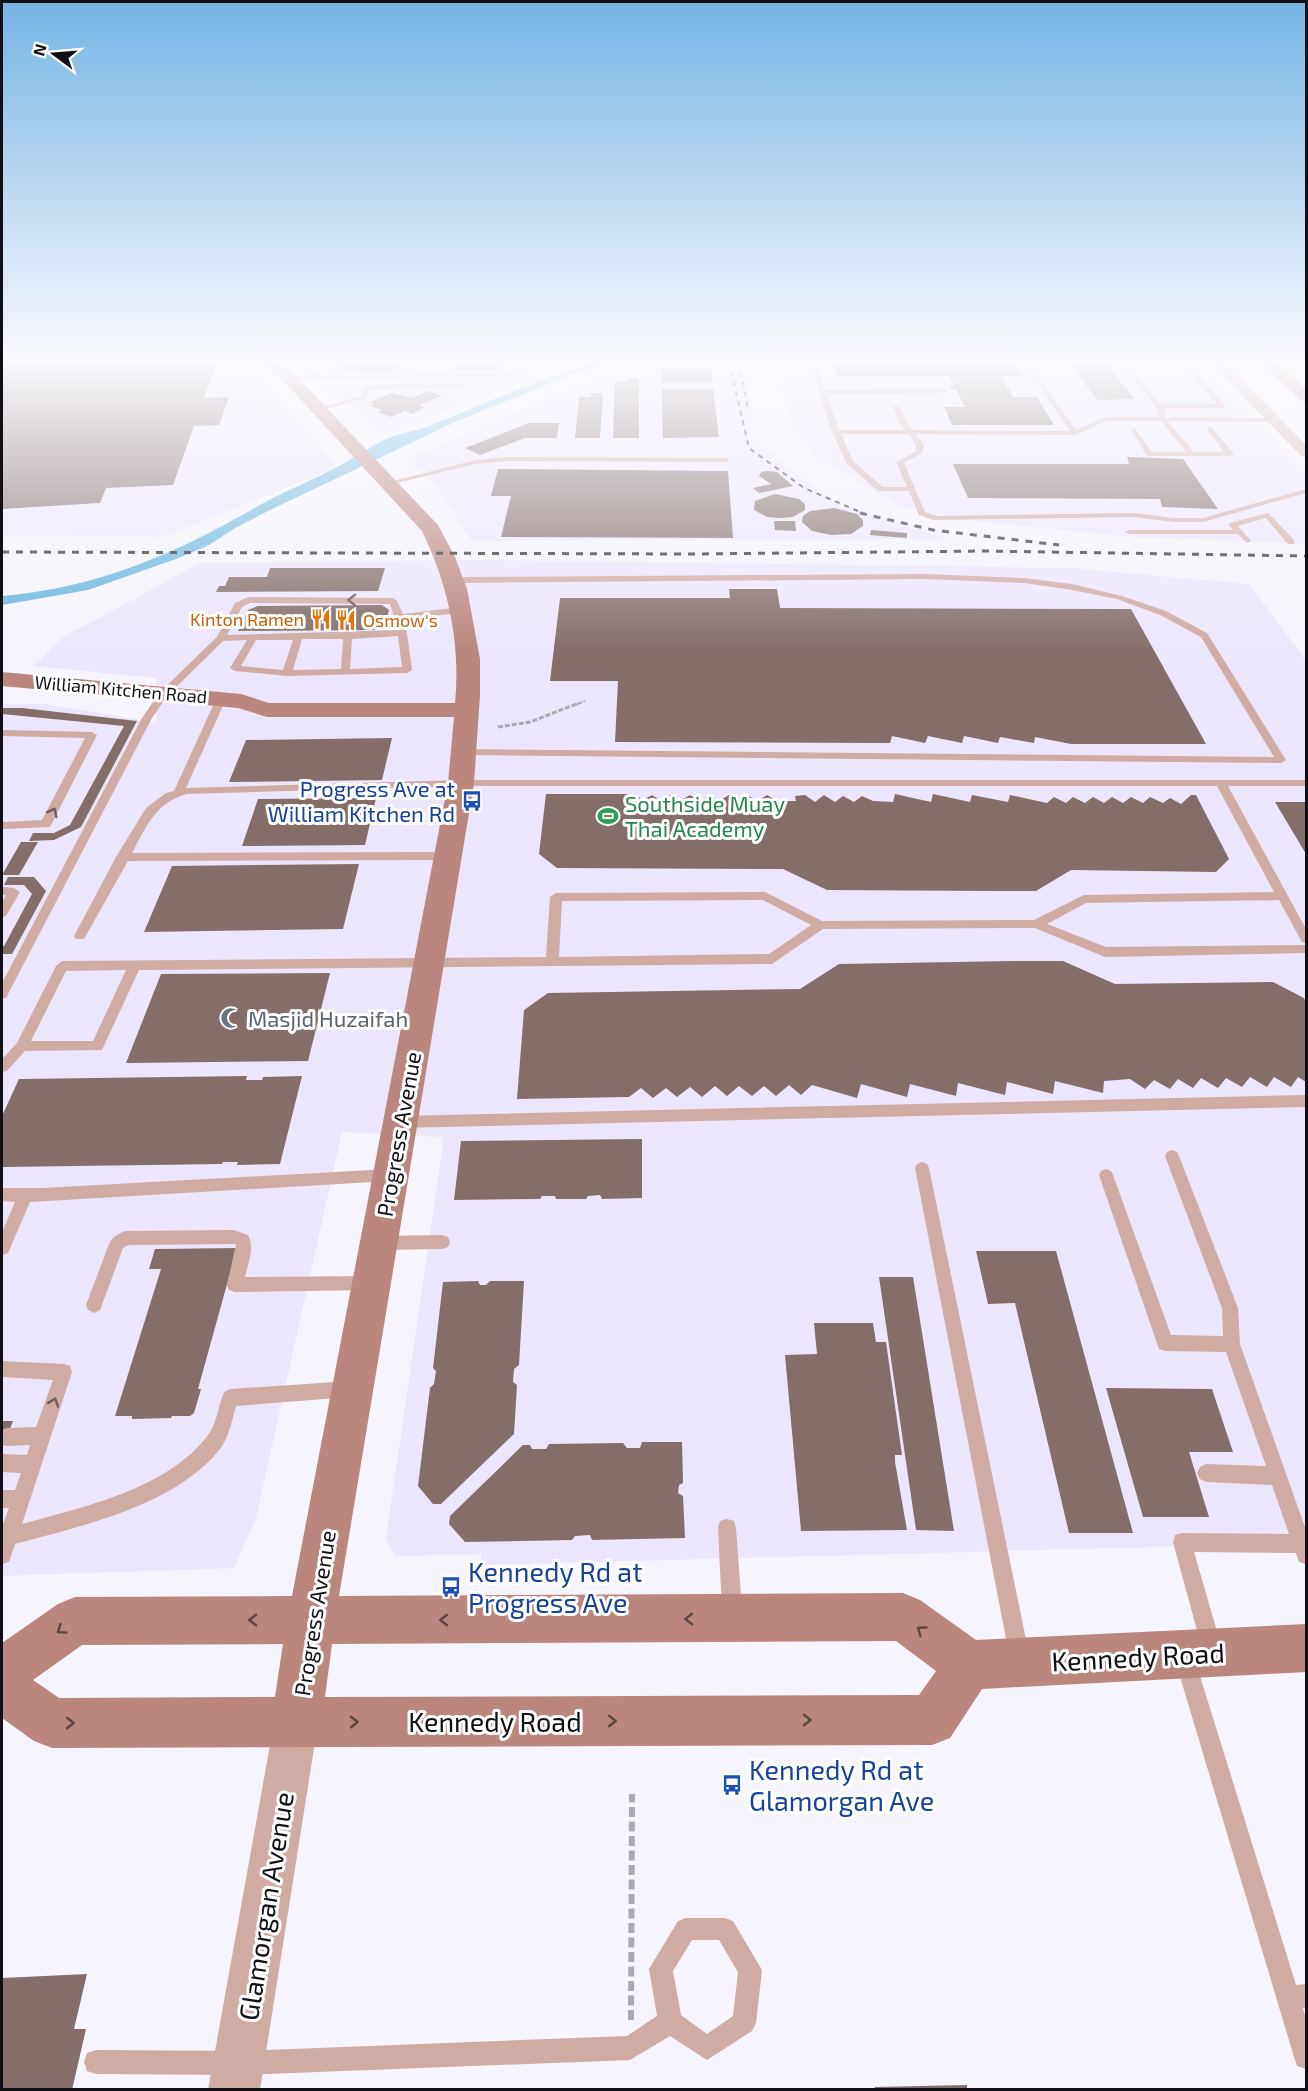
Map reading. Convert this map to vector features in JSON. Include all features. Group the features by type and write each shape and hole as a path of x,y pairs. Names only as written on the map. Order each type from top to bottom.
{"main road":[{"name":"Progress Avenue","path":"296,1723 311,1620 461,783 466,702 468,659 453,580 431,529 366,460"},
{"name":"William Kitchen Road","path":"2,679 231,700 267,710 466,702"},
{"path":"2,1672 75,1621 903,1617 969,1665"},
{"name":"Kennedy Road","path":"2,1688 52,1723 932,1720 969,1665 1306,1648"}],"street":[{"name":"Glamorgan Avenue","path":"237,2076 296,1723"}],"lane":[{"path":"385,478 502,460"},
{"path":"634,460 726,460"},
{"path":"849,460 881,489 912,489"},
{"path":"905,460 900,462 922,513 936,518 1134,515 1194,520 1306,491"},
{"path":"1257,504 1291,542"},
{"path":"1247,541 1233,525 1268,515"},
{"path":"1129,532 1240,532"},
{"path":"453,580 694,576 1003,579 1066,586 1095,592 1159,612 1186,623 1204,635 1281,760 463,752"},
{"path":"2,994 6,979 147,718 163,694 221,638 238,605 248,600 393,601 400,617 407,670 287,673 235,668 253,638"},
{"path":"400,617 460,610"},
{"path":"221,638 401,633"},
{"path":"345,672 348,636"},
{"path":"287,673 298,637"},
{"path":"178,793 231,700"},
{"path":"2,733 92,735 46,824 2,825"},
{"path":"80,936 150,810 170,795 187,791 461,783 1306,783"},
{"path":"1221,783 1306,939"},
{"path":"122,857 448,856"},
{"path":"2,891 14,892 2,913"},
{"path":"552,962 556,897 765,896 820,925 1036,924 1106,952 1306,949"},
{"path":"1036,924 1084,899 1283,896"},
{"path":"2,1067 22,1046 62,966 772,960 820,925"},
{"path":"22,1046 97,1046 134,966"},
{"path":"400,1122 1306,1101"},
{"path":"1172,1156 1230,1308 1232,1344 1304,1550 1182,1542 1198,1654 1297,1996 1306,2057"},
{"path":"922,1168 1021,1662"},
{"path":"2,1195 390,1175"},
{"path":"1106,1175 1165,1343 1232,1344"},
{"path":"2,1248 26,1194"},
{"path":"94,1305 117,1244 125,1238 234,1237 243,1240 244,1250 236,1285 371,1283"},
{"path":"378,1243 442,1242"},
{"path":"2,1369 64,1372 21,1499 5,1536 2,1555"},
{"path":"5,1536 116,1506 189,1468 216,1441 230,1398 352,1389"},
{"path":"7,1437 42,1436"},
{"path":"2,1463 33,1464"},
{"path":"1206,1473 1278,1476"},
{"path":"2,1499 21,1499"},
{"path":"727,1528 732,1618"},
{"path":"686,1929 725,1929 750,1970 744,2023 707,2048 670,2022 661,1969 686,1929"},
{"path":"96,2062 237,2076 630,2048 670,2022"}],"path":[{"path":"498,727 517,726 585,701"},
{"path":"630,2048 632,1794"}],"shaded area":[{"path":"2,460 331,460 337,467 163,537 2,535"},
{"path":"406,460 778,460 840,504 948,539 472,541 436,485"},
{"path":"823,460 1289,460 1306,475 1306,544 1134,537 953,519 897,505"},
{"path":"478,560 1070,568 1249,584 1306,661 1306,1543 481,1565 481,1554 395,1556 386,1539 444,1137 342,1132 256,1518 234,1568 2,1576 2,704 47,704 156,723 156,678 33,666 64,637 200,563"}],"water":[{"path":"349,460 376,460 268,511 209,545 176,559 88,590 2,605 2,596 71,585 104,576 167,553"}],"building":[{"path":"2,460 182,460 173,485 106,488 100,503 2,509"},
{"path":"1128,460 1183,460 1218,509 1162,507 1160,499 968,498 953,464 1129,464"},
{"path":"498,469 728,471 733,538 501,537 511,496 491,496"},
{"path":"761,472 777,472 793,486 759,493 753,488 771,484 759,476"},
{"path":"775,494 799,499 805,504 805,510 793,517 780,518 767,517 754,510 755,501"},
{"path":"834,508 857,514 863,520 863,526 851,534 831,535 812,531 802,522 803,516 810,511"},
{"path":"774,521 795,521 796,531 775,530"},
{"path":"871,530 907,533 907,538 870,535"},
{"path":"270,568 385,568 378,591 216,592 219,586 225,586 229,577 267,577"},
{"path":"729,589 777,589 780,608 1131,609 1206,744 1071,744 1035,737 1034,743 1000,737 998,743 964,736 962,743 928,736 925,743 892,736 890,743 615,742 618,681 550,681 560,598 730,598"},
{"path":"382,605 389,610 385,625 374,630 238,631 248,610 258,606"},
{"path":"2,708 22,708 137,721 81,827 54,840 29,841 33,833 54,833 70,825 124,726 2,714"},
{"path":"392,738 382,780 229,782 246,740"},
{"path":"546,794 634,794 643,800 652,795 661,801 671,794 681,800 690,795 700,801 709,795 719,801 729,795 738,801 747,795 758,801 767,795 777,801 796,801 795,796 805,795 815,802 824,795 835,802 843,796 854,802 862,796 873,801 893,802 895,794 931,802 933,794 970,802 972,795 1008,802 1010,795 1047,803 1054,797 1066,803 1073,797 1085,803 1093,797 1104,803 1112,797 1123,803 1131,797 1143,803 1150,797 1163,803 1170,798 1181,804 1191,795 1196,795 1229,859 1216,872 1071,870 1036,891 827,890 783,869 557,868 539,854"},
{"path":"376,798 365,845 242,846 258,799"},
{"path":"1275,802 1306,802 1306,854"},
{"path":"21,842 38,842 19,875 2,875"},
{"path":"359,864 343,929 144,932 172,866"},
{"path":"8,877 34,877 46,891 12,954 2,954 2,946 32,894 24,885 4,885"},
{"path":"1063,961 1115,984 1273,982 1304,998 1306,1003 1306,1082 1298,1077 1291,1087 1274,1077 1267,1087 1250,1077 1242,1087 1226,1078 1218,1088 1201,1078 1193,1088 1178,1079 1170,1089 1154,1080 1145,1089 1130,1079 1104,1081 1103,1093 1055,1081 1053,1094 1007,1082 1005,1095 958,1083 956,1096 910,1084 907,1097 861,1084 857,1098 812,1085 801,1095 789,1085 776,1096 764,1086 752,1096 739,1086 727,1096 715,1086 702,1097 690,1087 677,1097 666,1088 653,1098 641,1088 629,1097 517,1099 524,1010 548,993 800,989 839,964"},
{"name":"Masjid Huzaifah","path":"330,973 308,1061 126,1063 161,974"},
{"path":"247,1076 246,1080 302,1076 280,1164 237,1165 238,1162 223,1162 222,1164 2,1167 2,1116 19,1079"},
{"path":"642,1139 642,1198 602,1199 600,1195 588,1196 586,1199 556,1199 555,1196 542,1196 540,1199 454,1200 461,1141"},
{"path":"237,1248 198,1389 201,1389 194,1413 190,1416 172,1416 171,1418 132,1419 132,1416 115,1416 161,1269 149,1269 155,1249"},
{"path":"976,1251 1056,1251 1133,1533 1069,1533 1015,1303 988,1304"},
{"path":"879,1277 913,1277 954,1531 916,1530"},
{"path":"478,1281 480,1285 486,1285 490,1281 524,1281 519,1365 514,1369 513,1382 517,1385 514,1434 441,1504 433,1504 418,1486 430,1388 434,1384 436,1371 433,1368 443,1282"},
{"path":"814,1323 873,1323 876,1342 886,1342 902,1455 895,1455 895,1462 907,1530 801,1531 785,1355 817,1354"},
{"path":"1106,1388 1212,1389 1233,1452 1189,1452 1209,1517 1143,1517"},
{"path":"2,1421 13,1421 2,1449"},
{"path":"642,1442 682,1442 683,1483 679,1485 678,1493 683,1496 685,1538 592,1540 590,1535 575,1536 572,1540 465,1542 449,1524 450,1516 523,1445 530,1445 532,1449 546,1449 549,1444 623,1443 627,1448 640,1448"},
{"path":"87,1974 74,2029 86,2029 72,2090 2,2090 2,1978"},
{"path":"967,2085 967,2090 875,2090 875,2087"}],"railway":[{"path":"765,460 804,488 865,514"},
{"path":"860,513 933,530 1059,545"},
{"path":"2,552 693,554 984,551 1306,556"}],"place":[{"name":"Kinton Ramen","path":"321,619"},
{"name":"Osmow's","path":"346,620"},
{"name":"Progress Ave at William Kitchen Rd","path":"472,801"},
{"name":"Southside Muay Thai Academy","path":"608,816"},
{"name":"Masjid Huzaifah","path":"231,1018"},
{"name":"Kennedy Rd at Progress Ave","path":"451,1587"},
{"name":"Kennedy Rd at Glamorgan Ave","path":"732,1785"}]}
